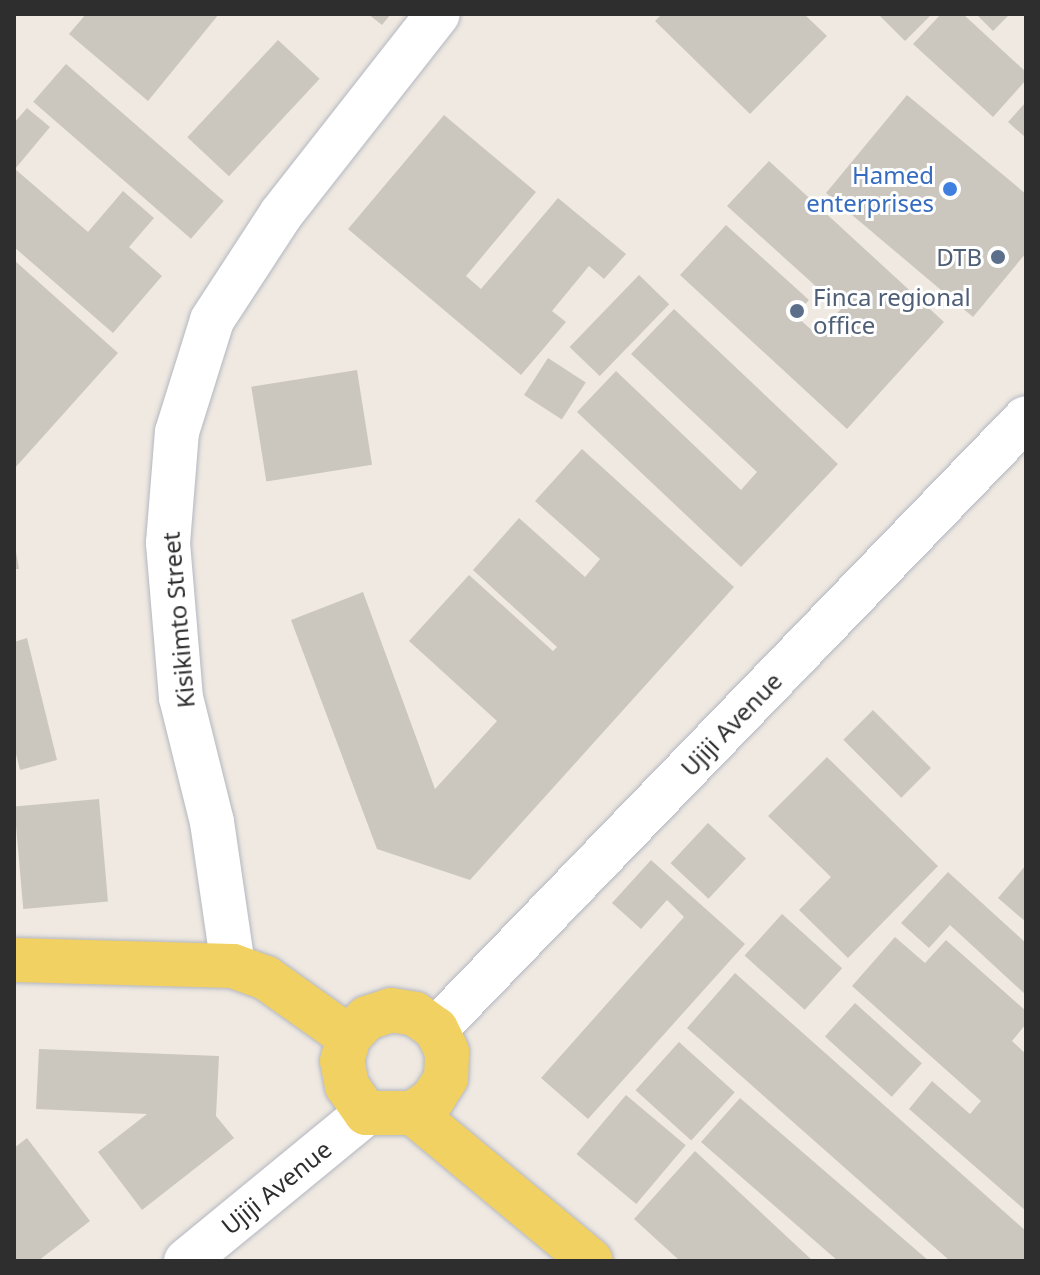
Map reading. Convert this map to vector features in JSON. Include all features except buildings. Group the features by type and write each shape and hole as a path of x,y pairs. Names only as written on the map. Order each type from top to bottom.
{"main road":[{"name":"Kisikimto Street","path":"233,966 212,822 181,698 168,543 177,432 212,320 281,214 438,14"},
{"name":"Ujiji Avenue","path":"436,1029 1026,418"},
{"path":"14,960 233,966 266,978 349,1037"},
{"path":"391,1010 415,1014 436,1029 447,1052 446,1078 433,1099 413,1113 366,1113 344,1074 342,1061 349,1037 367,1018 391,1010"},
{"name":"Ujiji Avenue","path":"186,1261 366,1113"},
{"path":"413,1113 591,1261"}],"place":[{"name":"Hamed enterprises","path":"950,189"},
{"name":"DTB","path":"998,257"},
{"name":"Finca regional office","path":"797,311"}]}
